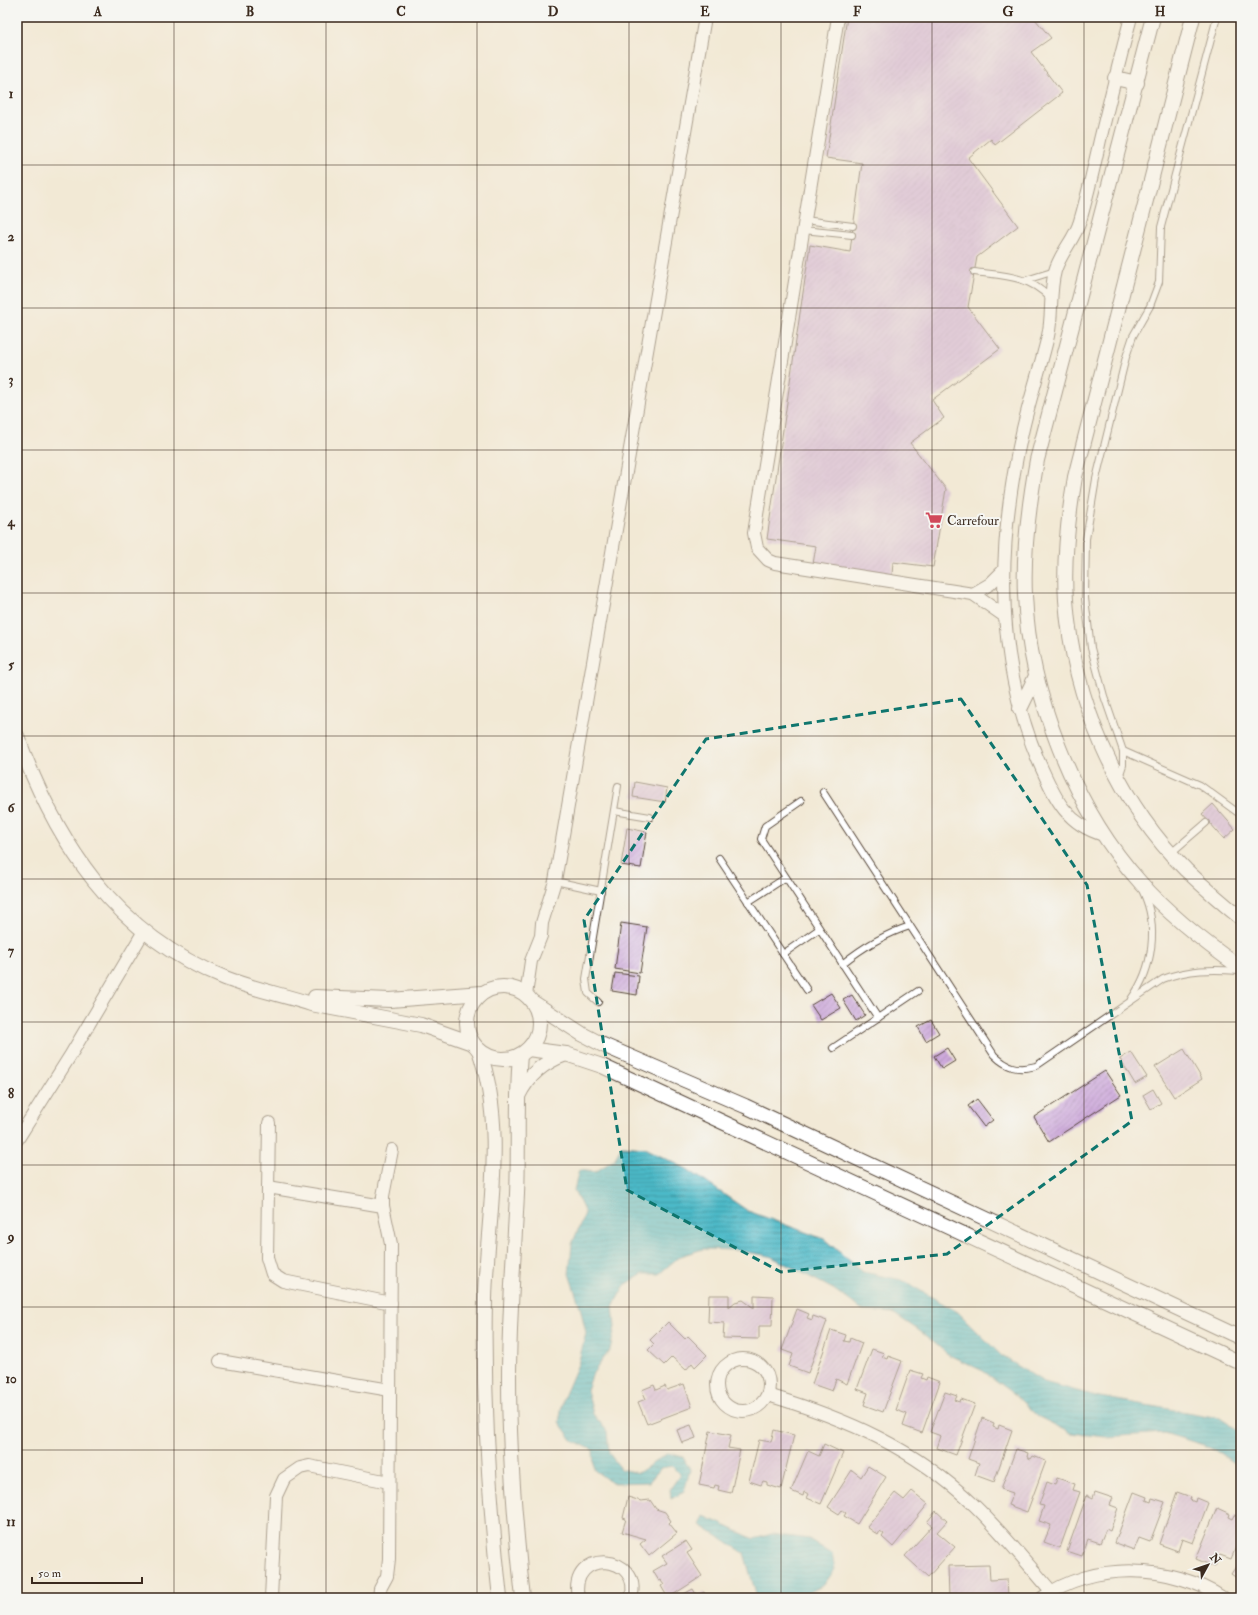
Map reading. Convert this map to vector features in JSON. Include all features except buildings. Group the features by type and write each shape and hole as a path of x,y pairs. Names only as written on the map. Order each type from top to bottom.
{"street":[{"path":"17,736 37,785 64,839 76,858 104,893 144,931 185,959 223,978 264,991 295,998 311,1004 421,1025 476,1047 488,1056 499,1059 510,1059 524,1052 536,1039 539,1027 538,1015 530,999 531,961 541,936 542,923 555,881 704,17"},
{"path":"838,17 754,533 756,548 768,560 775,563 973,594 1003,615"},
{"path":"1104,835 1084,828 1075,822 1060,806 1033,746 1020,708 1010,665 1003,615 1003,571 1009,499 1022,434 1050,326 1050,298 1055,270 1080,224 1131,17"},
{"path":"1154,17 1046,425 1031,494 1027,529 1025,595 1031,651 1036,676 1052,729 1078,790 1104,835 1139,882 1179,921 1241,970"},
{"path":"1193,17 1084,437 1075,477 1068,517 1066,599 1070,637 1088,710 1102,745 1119,779 1142,816 1170,853 1213,895 1241,918"},
{"path":"1115,78 1137,83"},
{"path":"973,594 990,584 1003,571"},
{"path":"1020,708 1036,676"},
{"path":"17,1140 85,1031 144,931"},
{"path":"295,998 390,1000 482,993 499,986 518,990 582,1034 745,1106 1241,1338"},
{"path":"482,993 472,1003 467,1016 468,1035 476,1047 491,1092 494,1136 485,1298 485,1367 487,1437 500,1598"},
{"path":"524,1052 566,1054 602,1066 1241,1363"},
{"path":"523,1598 512,1475 509,1378 512,1269 518,1163 517,1098 524,1052"},
{"path":"517,1098 523,1086 536,1070 553,1059 566,1054"},
{"path":"269,1123 267,1258 269,1268 277,1278 283,1281 390,1303"},
{"path":"379,1598 380,1589 387,1576 388,1569 390,1237 383,1196 392,1150"},
{"path":"268,1188 384,1206"},
{"path":"738,1359 754,1361 760,1366 768,1379 768,1395 758,1407 751,1410 736,1411 728,1408 718,1396 716,1388 719,1373 724,1366 738,1359"},
{"path":"220,1360 390,1390"},
{"path":"768,1395 831,1415 862,1428 921,1462 974,1505 998,1529 1046,1595 1092,1576 1135,1571 1179,1578 1200,1585 1223,1598"},
{"path":"271,1598 276,1496 284,1479 291,1472 309,1466 389,1482"},
{"path":"578,1598 577,1583 585,1569 592,1565 607,1562 615,1563 628,1573 633,1588 631,1598"}],"lane":[{"path":"1119,779 1123,765 1123,751 1104,696 1092,648 1085,598 1086,538 1096,480 1126,357 1136,331 1150,306 1159,282 1161,227 1216,17"},
{"path":"803,225 853,226"},
{"path":"803,225 852,235"},
{"path":"1026,280 1055,270"},
{"path":"974,272 1026,280 1039,288 1050,298"},
{"path":"1123,751 1200,785 1241,815"},
{"path":"598,1002 592,998 586,986 618,786"},
{"path":"823,792 994,1055 1002,1063 1013,1068 1025,1069 1036,1066 1126,1005 1151,986 1176,974 1204,969 1241,970"},
{"path":"801,801 765,826 761,834 763,843 878,1018"},
{"path":"614,810 650,817"},
{"path":"1170,853 1206,822"},
{"path":"719,858 807,990"},
{"path":"748,902 785,878"},
{"path":"555,881 601,891"},
{"path":"1126,1005 1144,977 1149,962 1152,942 1150,913 1139,882"},
{"path":"842,964 854,954 881,937 910,926"},
{"path":"783,954 819,929"},
{"path":"833,1048 918,991"}],"highlighted area":[{"path":"961,699 1087,885 1132,1121 947,1254 781,1272 627,1190 584,920 706,739"}],"water":[{"path":"622,1146 644,1148 687,1169 748,1211 824,1239 863,1272 902,1280 958,1312 1002,1356 1044,1382 1100,1397 1220,1418 1241,1432 1241,1468 1210,1447 1164,1433 1106,1437 1071,1433 1037,1416 1013,1393 983,1371 949,1355 921,1332 893,1313 864,1311 833,1289 770,1256 733,1250 703,1249 680,1256 659,1274 643,1274 625,1285 613,1306 615,1327 610,1350 593,1373 587,1390 593,1414 607,1431 609,1453 621,1469 638,1473 668,1453 683,1457 690,1470 684,1492 671,1499 670,1489 680,1475 672,1466 661,1468 649,1482 612,1483 594,1470 593,1450 572,1440 559,1422 563,1399 578,1364 586,1333 580,1307 569,1274 572,1244 585,1213 574,1190 579,1170 595,1172 614,1160"},
{"path":"704,1516 754,1539 772,1534 809,1539 832,1554 835,1569 824,1585 806,1594 805,1598 757,1598 744,1553 700,1525"}],"place":[{"name":"Carrefour","path":"934,520"}]}
